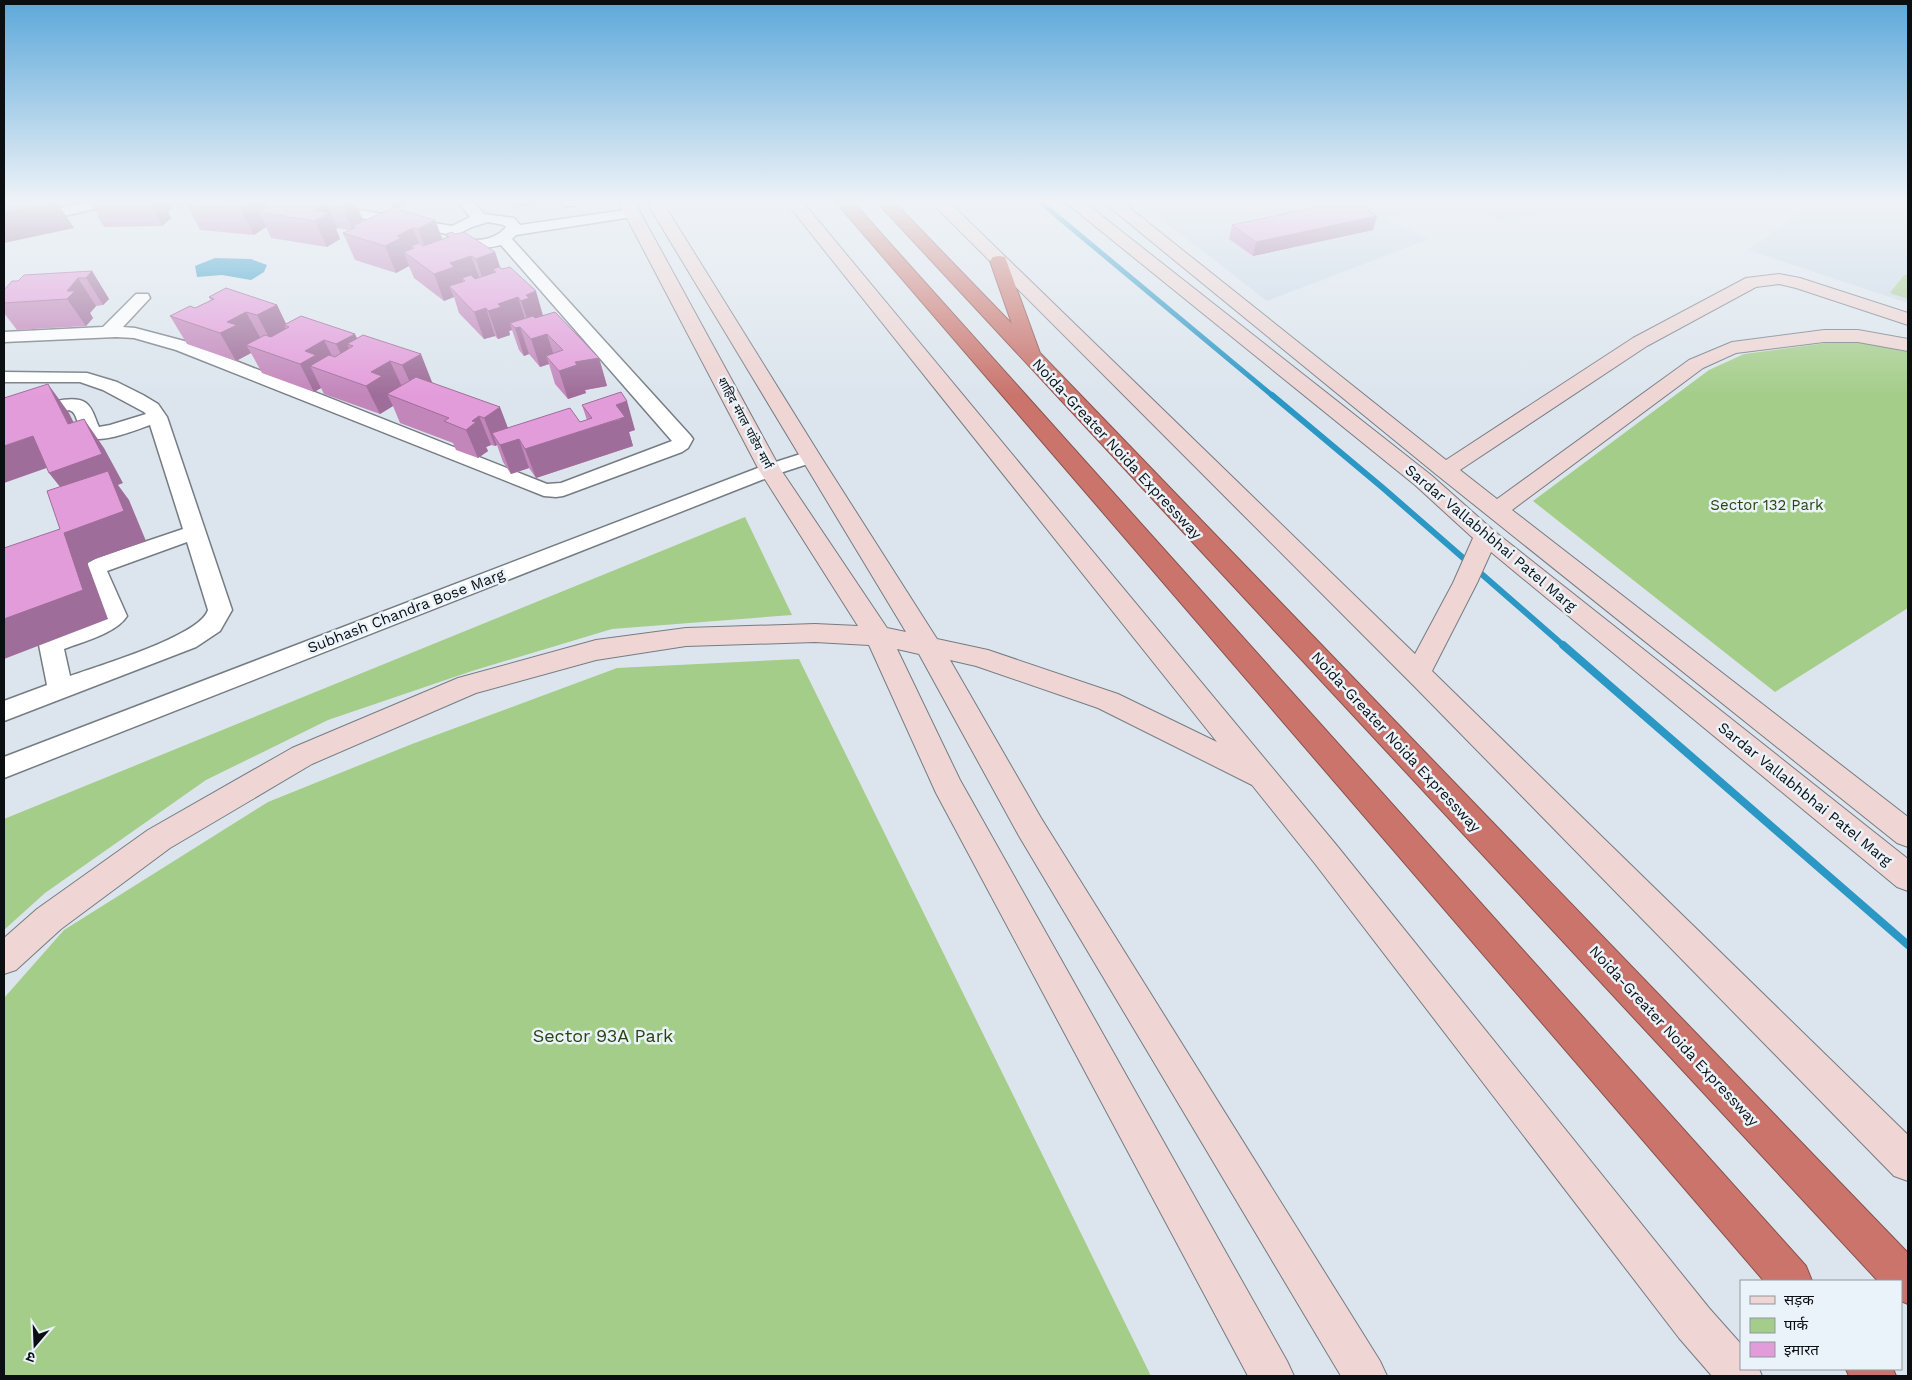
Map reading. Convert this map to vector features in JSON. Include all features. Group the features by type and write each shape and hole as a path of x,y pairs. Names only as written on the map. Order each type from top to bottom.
{"highway":[{"path":"899,265 1790,1280"},
{"name":"Noida-Greater Noida Expressway","path":"944,265 1908,1283"},
{"path":"1001,265 1034,361"}],"street":[{"path":"4,337 108,332 135,333 168,342 544,490 556,491 676,448 683,439 538,265"},
{"name":"शाहिद मंगल पांडेय मार्ग","path":"660,265 770,470 878,636 947,785 1272,1376"},
{"path":"693,265 928,646 1030,827 1365,1376"},
{"path":"845,265 1327,856 1694,1323 1740,1376"},
{"path":"1003,265 1418,673 1908,1162"},
{"name":"Sardar Vallabhbhai Patel Marg","path":"1152,265 1423,480 1483,545 1908,877"},
{"name":"Sardar Vallabhbhai Patel Marg","path":"1197,265 1248,303 1445,470 1908,834"},
{"path":"1445,470 1640,342 1752,282 1779,279 1800,283 1908,319"},
{"path":"108,332 142,298"},
{"path":"168,342 191,329"},
{"path":"1497,510 1696,364 1732,348 1824,336 1858,336 1908,345"},
{"path":"4,378 80,377 110,386 151,408 156,417 220,610 218,620 206,631 188,641 4,711"},
{"path":"4,423 68,404 75,404 81,407 90,429 94,433 112,432 156,417"},
{"name":"Subhash Chandra Bose Marg","path":"4,768 770,470 810,457"},
{"path":"60,690 51,645 107,622 114,616 96,573 96,568 105,563 195,532"},
{"path":"1418,673 1483,545"},
{"path":"4,959 50,919 159,839 302,756 468,685 596,650 686,637 814,633 878,636 979,657 1108,701 1265,780"}],"shaded area":[{"path":"1221,265 1360,265 1267,301"},
{"path":"1794,265 1908,265 1908,303"}],"green space":[{"path":"1904,275 1908,275 1908,299 1890,293"},
{"name":"Sector 132 Park","path":"1833,342 1864,343 1908,352 1908,608 1775,692 1533,501 1709,370 1744,354"},
{"path":"745,517 792,615 612,629 472,671 328,720 206,780 45,893 4,930 4,819"},
{"name":"Sector 93A Park","path":"799,659 1151,1376 4,1376 4,998 64,930 268,802 412,744 617,668"}],"water":[{"path":"267,265 264,272 251,280 222,275 197,277 195,266"}],"building":[{"path":"422,265 452,265 454,267 434,274"},
{"path":"499,267 502,269 510,267 536,291 526,295 529,298 521,301 518,297 498,304 501,307 488,311 486,308 474,312 449,286 465,281 462,278 471,275 475,279 496,272 493,269"},
{"path":"92,271 86,278 78,278 67,291 75,291 67,299 4,303 4,290 12,281 18,281 24,275"},
{"path":"226,288 277,305 257,315 246,312 227,322 237,325 220,333 170,316 190,306 195,308 214,299 209,297"},
{"path":"555,312 599,358 575,362 577,365 559,371 546,356 563,350 547,334 531,339 520,327 515,328 510,323"},
{"path":"301,316 355,334 336,344 324,340 305,351 316,355 300,364 246,345 265,335 271,337 289,327 284,325"},
{"path":"363,335 421,354 402,365 390,361 371,372 382,376 366,386 310,366 329,355 335,357 353,346 347,344"},
{"path":"416,377 500,407 484,418 479,416 472,421 476,422 466,430 444,421 449,418 387,394"},
{"path":"48,384 68,424 84,419 102,454 49,473 33,436 4,446 4,398"},
{"path":"621,392 627,401 616,405 625,417 525,449 519,439 500,445 492,433 570,408 580,422 592,418 582,405"},
{"path":"108,471 124,511 64,533 83,590 4,619 4,548 60,529 47,491"}],"waterway":[{"path":"1116,265 1273,396"},
{"path":"1272,395 1383,488 1564,646"},
{"path":"1563,645 1908,945"}]}
